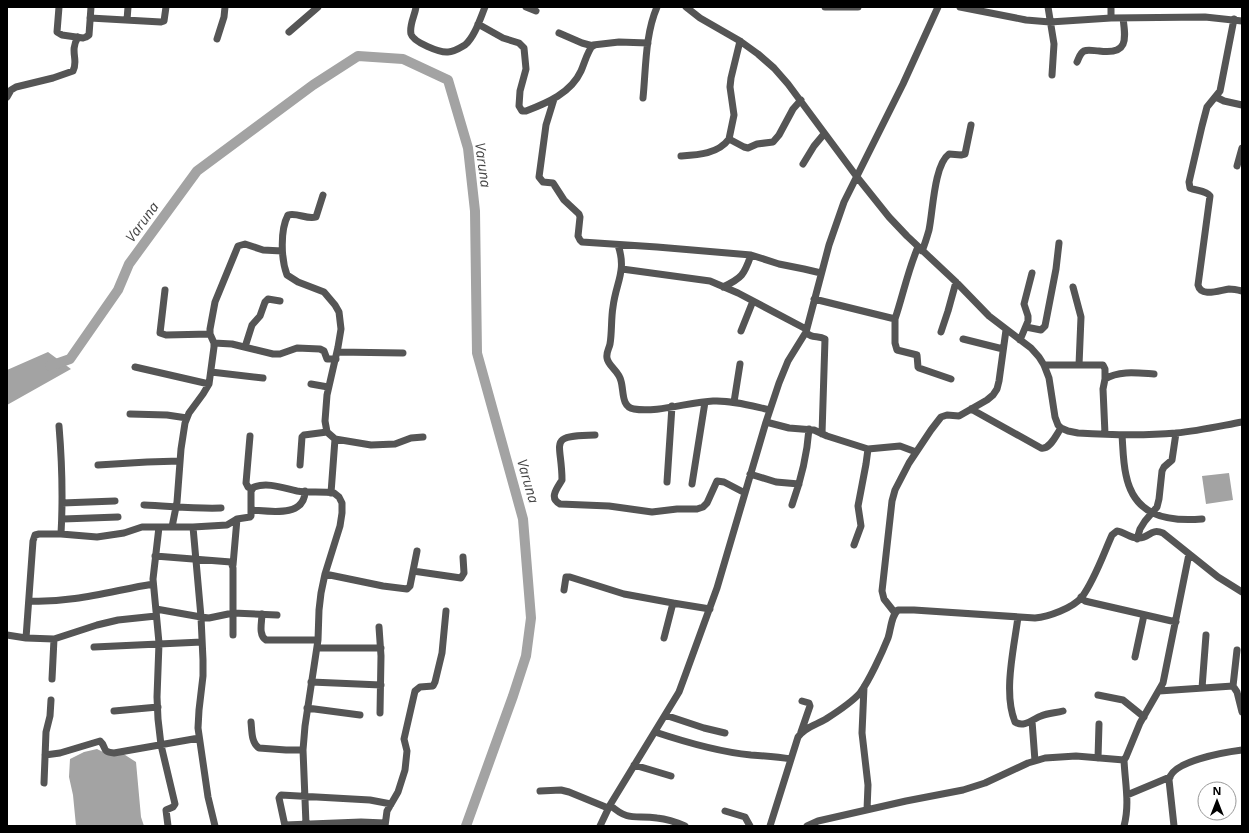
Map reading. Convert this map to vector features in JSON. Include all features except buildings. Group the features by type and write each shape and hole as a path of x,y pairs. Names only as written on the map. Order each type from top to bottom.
{"street":[{"path":"59,7 57,32 62,35 78,37 88,36 91,7"},
{"path":"127,20 128,7"},
{"path":"90,18 161,22 164,21 166,7"},
{"path":"217,39 224,17 225,7"},
{"path":"290,32 318,7"},
{"path":"416,7 411,27 412,37 425,45 440,51 448,52 458,50 466,44 472,36 485,7"},
{"path":"526,7 536,12"},
{"path":"643,98 648,43 652,18 657,7"},
{"path":"686,7 700,18 740,41 774,68 788,84 824,134 889,217 979,306 1006,330 1031,348 1044,364 1055,417 1061,428 1078,433 1142,435 1176,433 1242,422"},
{"path":"825,7 858,7"},
{"path":"600,826 609,807 679,692 710,609 766,422 783,372 806,330 836,222 844,202 903,84 938,7"},
{"path":"960,7 1026,20 1050,22 1111,18 1205,17 1242,21"},
{"path":"1048,7 1054,44 1052,74"},
{"path":"1111,7 1111,18"},
{"path":"1077,62 1080,55 1088,50 1108,53 1120,49 1124,42 1125,36 1123,18"},
{"path":"1234,19 1220,91 1209,104 1205,114 1189,186 1192,189 1208,193 1210,196 1198,285 1201,291 1206,292 1228,289 1242,291"},
{"path":"478,24 503,38 519,43 524,48 526,69 520,91 519,106 520,109 526,111 554,99 566,90 576,79 593,46 599,43 648,43"},
{"path":"559,33 593,46"},
{"path":"7,97 11,90 16,87 53,78 73,71 75,68 75,61 73,48 78,37"},
{"path":"681,156 710,152 719,149 729,139 734,115 731,78 740,41"},
{"path":"1216,97 1224,101 1242,105"},
{"path":"554,99 546,126 540,179 542,182 553,183 564,200 579,214 578,236 580,240 751,256 821,273"},
{"path":"729,139 748,148 757,144 768,144 773,142 779,135 793,109 800,100"},
{"path":"951,379 919,368 917,355 897,350 895,343 896,319 909,269 929,230 937,179 942,162 949,154 965,154 971,125"},
{"path":"802,164 824,134"},
{"path":"1237,166 1242,148"},
{"path":"322,195 316,217 312,219 288,214 282,251 287,275 303,284 324,292 337,308 341,320 341,329 336,356 328,387 325,421 327,432 335,439 370,445 395,444 411,438 423,437"},
{"path":"1026,327 1041,330 1045,326 1056,269 1059,243"},
{"path":"172,527 176,506 183,434 187,418 209,384 214,343 210,334 215,302 238,246 245,244 263,250 282,251"},
{"path":"618,244 622,258 622,269 613,304 607,359 618,373 621,380 627,407 640,409 714,401 734,402 770,410"},
{"path":"723,286 740,278 747,267 751,256"},
{"path":"622,269 694,280 704,280 723,286 806,330 810,336 825,338 822,434"},
{"path":"1020,340 1026,327 1028,316 1024,308 1024,300 1032,272"},
{"path":"941,332 956,282"},
{"path":"1073,287 1081,317 1079,365"},
{"path":"165,290 160,333 166,335 210,334"},
{"path":"245,347 252,325 260,316 265,302 268,299 280,301"},
{"path":"814,299 896,319"},
{"path":"741,331 753,301"},
{"path":"895,613 884,599 882,591 890,514 896,490 909,463 942,416 947,414 959,416 993,396 997,389 1006,330"},
{"path":"963,339 1003,349"},
{"path":"214,343 245,347 273,354 280,354 297,348 320,349 324,351 327,359 336,356 403,353"},
{"path":"734,402 740,364"},
{"path":"1044,364 1103,365 1105,369 1105,378 1102,389 1105,434"},
{"path":"135,367 209,384"},
{"path":"211,372 263,378"},
{"path":"1105,378 1125,373 1154,374"},
{"path":"310,384 328,387"},
{"path":"692,484 705,402"},
{"path":"667,482 672,406"},
{"path":"972,409 1044,449 1048,447 1061,428"},
{"path":"130,414 167,415 187,418"},
{"path":"766,422 789,428 809,430 868,449 900,446 916,452"},
{"path":"59,426 62,503 61,534"},
{"path":"792,505 806,458 809,430"},
{"path":"300,465 302,437 304,435 327,432"},
{"path":"1137,539 1140,529 1157,507 1160,499 1162,471 1164,467 1172,460 1176,433"},
{"path":"595,434 574,435 565,437 561,441 559,451 562,480 555,489 554,498 556,502 560,504 615,507 652,512 677,508 697,509 703,507 710,497 715,483 717,482 724,482 745,493"},
{"path":"1122,435 1126,475 1129,487 1140,506 1151,514 1185,520 1202,519"},
{"path":"250,436 246,483 248,487 252,489"},
{"path":"331,493 335,439"},
{"path":"854,545 861,526 858,506 868,449"},
{"path":"98,465 180,461"},
{"path":"750,474 776,482 799,484"},
{"path":"252,489 257,486 277,486 305,491 331,493 339,497 342,503 342,513 337,538 325,574 319,610 317,648 307,708 303,750 306,824"},
{"path":"26,638 34,537 39,534 61,534 96,537 142,527 227,525 237,519 250,517 252,489"},
{"path":"251,510 289,511 302,504 305,491"},
{"path":"62,503 115,501"},
{"path":"144,505 176,506 196,509 221,508"},
{"path":"62,519 118,517"},
{"path":"233,635 233,565 237,519"},
{"path":"159,527 153,584 159,643 158,707 161,745 175,804 173,807 166,810 168,826"},
{"path":"193,527 201,618 203,676 199,710 199,738 208,797 215,826"},
{"path":"801,732 826,719 847,704 860,692 865,685 888,638 895,613 898,610 904,609 1018,617 1044,617 1071,605 1081,597 1114,533 1120,531 1137,539 1157,530 1163,533 1218,577 1242,592"},
{"path":"325,574 408,589 418,551"},
{"path":"1124,826 1127,814 1127,795 1124,760 1144,717 1159,691 1165,675 1189,554"},
{"path":"155,556 228,562 233,565"},
{"path":"413,571 461,578 464,573 463,557"},
{"path":"564,590 565,579 566,577 570,577 624,594 710,609"},
{"path":"29,601 48,602 84,598 153,584"},
{"path":"1081,597 1085,601 1176,622"},
{"path":"664,638 673,603"},
{"path":"391,804 370,800 284,794 280,796 285,825 361,822 386,824 386,817 398,792 405,770 407,751 404,739 415,692 420,687 433,686 435,682 442,653 446,611"},
{"path":"7,635 26,638 54,639 98,625 156,613 201,618 209,618 233,613 277,615"},
{"path":"262,614 261,635 266,640 318,640"},
{"path":"1135,657 1144,615"},
{"path":"1018,617 1010,680 1010,703 1015,722 1020,724 1032,721 1042,715 1063,711"},
{"path":"379,627 381,648 380,713"},
{"path":"1202,688 1206,636"},
{"path":"52,679 54,639"},
{"path":"94,647 202,642"},
{"path":"317,648 381,648"},
{"path":"1237,650 1233,686 1237,692 1242,710"},
{"path":"311,682 381,685"},
{"path":"865,685 862,733 868,785 867,810"},
{"path":"1159,691 1233,686"},
{"path":"1098,696 1123,700 1144,717"},
{"path":"44,783 46,732 50,716 51,700"},
{"path":"770,826 798,737 810,706 809,703 802,701"},
{"path":"114,711 158,707"},
{"path":"307,708 360,715"},
{"path":"665,715 704,728 725,733"},
{"path":"1032,721 1035,761"},
{"path":"251,722 255,746 259,748 303,750"},
{"path":"1098,758 1099,724"},
{"path":"655,732 707,747 750,755 774,756 791,759"},
{"path":"45,755 60,753 100,741 103,744 104,750 114,753 199,738"},
{"path":"1174,826 1170,777 1172,771 1191,761 1210,755 1242,750"},
{"path":"807,826 818,821 963,790 985,783 1035,761 1057,756 1124,760"},
{"path":"634,765 671,776"},
{"path":"1127,795 1170,777"},
{"path":"540,791 561,790 609,807 626,816 665,819 685,826"},
{"path":"725,811 745,817 750,826"}],"shaded area":[{"path":"48,352 71,369 7,405 7,370"},
{"path":"1229,473 1233,500 1206,504 1202,476"},
{"path":"97,749 107,754 122,753 136,762 141,817 144,826 76,826 73,795 69,777 70,759 84,752"}],"waterway":[{"name":"Varuna","path":"50,366 70,359 118,290 129,264 197,171 313,85 358,56 403,59 448,80 468,148 475,211 477,353 523,519 531,618 526,656 466,826"}]}
